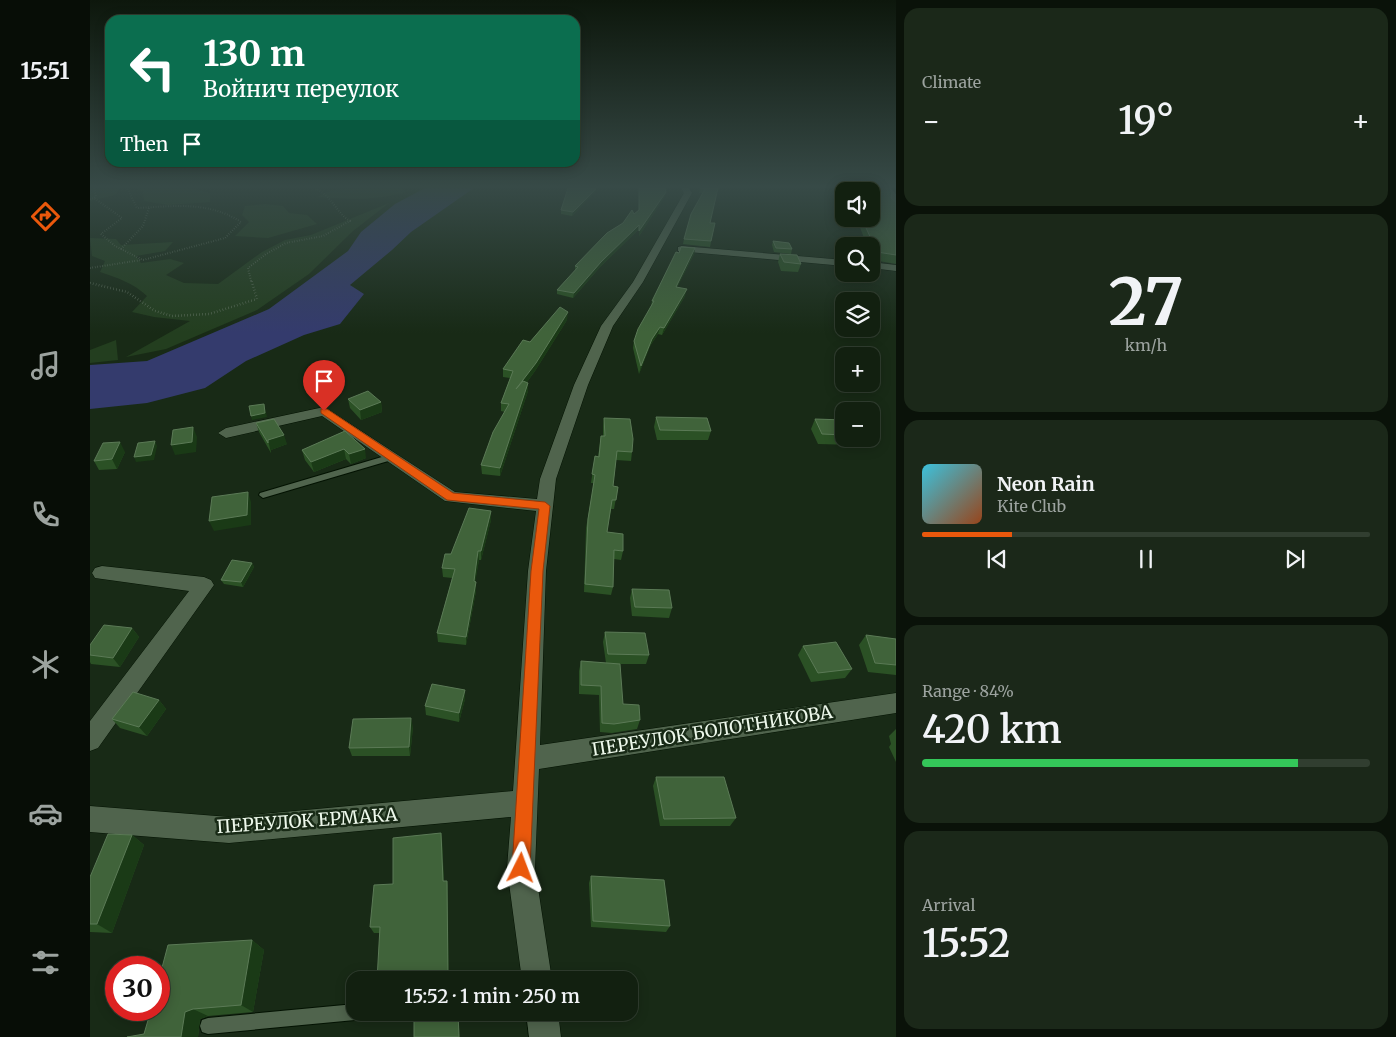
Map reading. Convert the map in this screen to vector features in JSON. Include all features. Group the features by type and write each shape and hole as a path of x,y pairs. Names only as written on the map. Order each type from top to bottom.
{"street":[{"path":"536,971 521,868 537,571 548,479 584,377 607,326 638,282 664,236"},
{"path":"682,249 835,262"},
{"path":"880,266 896,268"},
{"path":"226,433 324,411 450,497 545,506"},
{"path":"90,740 204,585 102,573"},
{"name":"ПЕРЕУЛОК БОЛОТНИКОВА","path":"527,759 896,703"},
{"name":"ПЕРЕУЛОК ЕРМАКА","path":"90,819 229,830 525,803"},
{"path":"543,1021 546,1037"}],"lane":[{"path":"263,495 392,457"},
{"path":"208,1026 346,1013"}],"path":[{"path":"104,236 121,249 143,260"},
{"path":"121,249 133,236"},
{"path":"90,268 143,260 227,236"},
{"path":"90,283 100,288 128,292 160,313 180,316 222,311 257,299 257,290 249,279 248,268 266,254 286,243 321,236"}],"green space":[{"path":"241,236 274,236 268,238"},
{"path":"304,236 347,236 309,274 257,310 166,349 126,357 190,321 154,317 132,312 147,296 131,284 100,272 105,261 92,256 90,238 116,239 121,245 173,242 165,251 136,256 141,263 170,259 184,263 166,275 184,283 218,284 262,252 285,240"},
{"path":"116,340 118,360 90,363 90,350"}],"water":[{"path":"358,236 406,236 350,285 364,294 340,324 304,335 246,361 205,388 147,403 90,409 90,365 147,361 269,309 348,251"}],"building":[{"path":"604,236 627,236 601,262 574,293 557,290 578,267 575,266"},
{"path":"685,236 712,236 711,241 684,239"},
{"path":"870,236 896,236 896,255 880,252 880,237"},
{"path":"773,241 789,243 792,249 776,248"},
{"path":"681,247 695,248 676,287 687,289 664,328 660,327 652,339 641,366 634,341 638,329 654,301 652,301 676,252 679,253"},
{"path":"780,254 797,255 801,264 784,262"},
{"path":"560,307 568,312 536,363 516,389 523,381 528,383 500,468 481,465 493,432 509,404 501,403 513,371 503,369 523,340 530,342"},
{"path":"368,391 381,402 360,410 348,399"},
{"path":"264,404 265,413 251,416 249,406"},
{"path":"656,417 707,418 711,431 660,430"},
{"path":"604,418 630,419 633,439 632,452 617,451 613,486 618,487 616,500 612,500 607,532 623,534 623,551 614,550 613,587 585,584 588,519 595,475 592,474 595,456 599,457 601,436 605,436"},
{"path":"274,419 284,435 268,440 268,443 256,423"},
{"path":"815,419 835,420 835,435 822,434"},
{"path":"193,427 192,442 171,445 173,430"},
{"path":"345,431 365,449 349,454 344,449 311,462 302,450"},
{"path":"155,441 151,455 134,457 138,443"},
{"path":"120,442 112,459 94,461 103,443"},
{"path":"248,492 247,515 209,521 212,497"},
{"path":"469,508 491,511 481,551 478,551 474,581 476,582 466,637 437,633 455,569 442,568 445,554 451,554"},
{"path":"232,560 252,563 241,582 221,580"},
{"path":"632,589 669,590 672,608 635,607"},
{"path":"104,625 132,628 113,658 90,655 90,645"},
{"path":"605,632 645,633 649,655 608,654"},
{"path":"866,635 896,639 896,665 875,663"},
{"path":"836,642 852,669 818,673 803,646"},
{"path":"581,661 620,664 623,704 639,705 640,720 614,724 602,723 601,686 581,685"},
{"path":"432,684 465,690 459,713 425,706"},
{"path":"133,692 159,700 139,727 112,719"},
{"path":"411,718 409,747 349,748 353,719"},
{"path":"656,777 724,777 736,818 664,819"},
{"path":"441,833 443,881 447,881 448,971 378,971 380,927 370,927 374,885 393,884 393,838"},
{"path":"108,834 132,835 97,924 90,924 90,877"},
{"path":"591,876 664,880 670,926 593,921"},
{"path":"252,940 241,1005 193,1009 185,1012 181,1037 127,1037 144,1034 148,1021 170,1021 170,956 165,956 168,945"},
{"path":"414,1021 458,1021 459,1037 414,1037"}],"route":[{"path":"324,411 450,497 545,506 537,571 521,868"}]}
